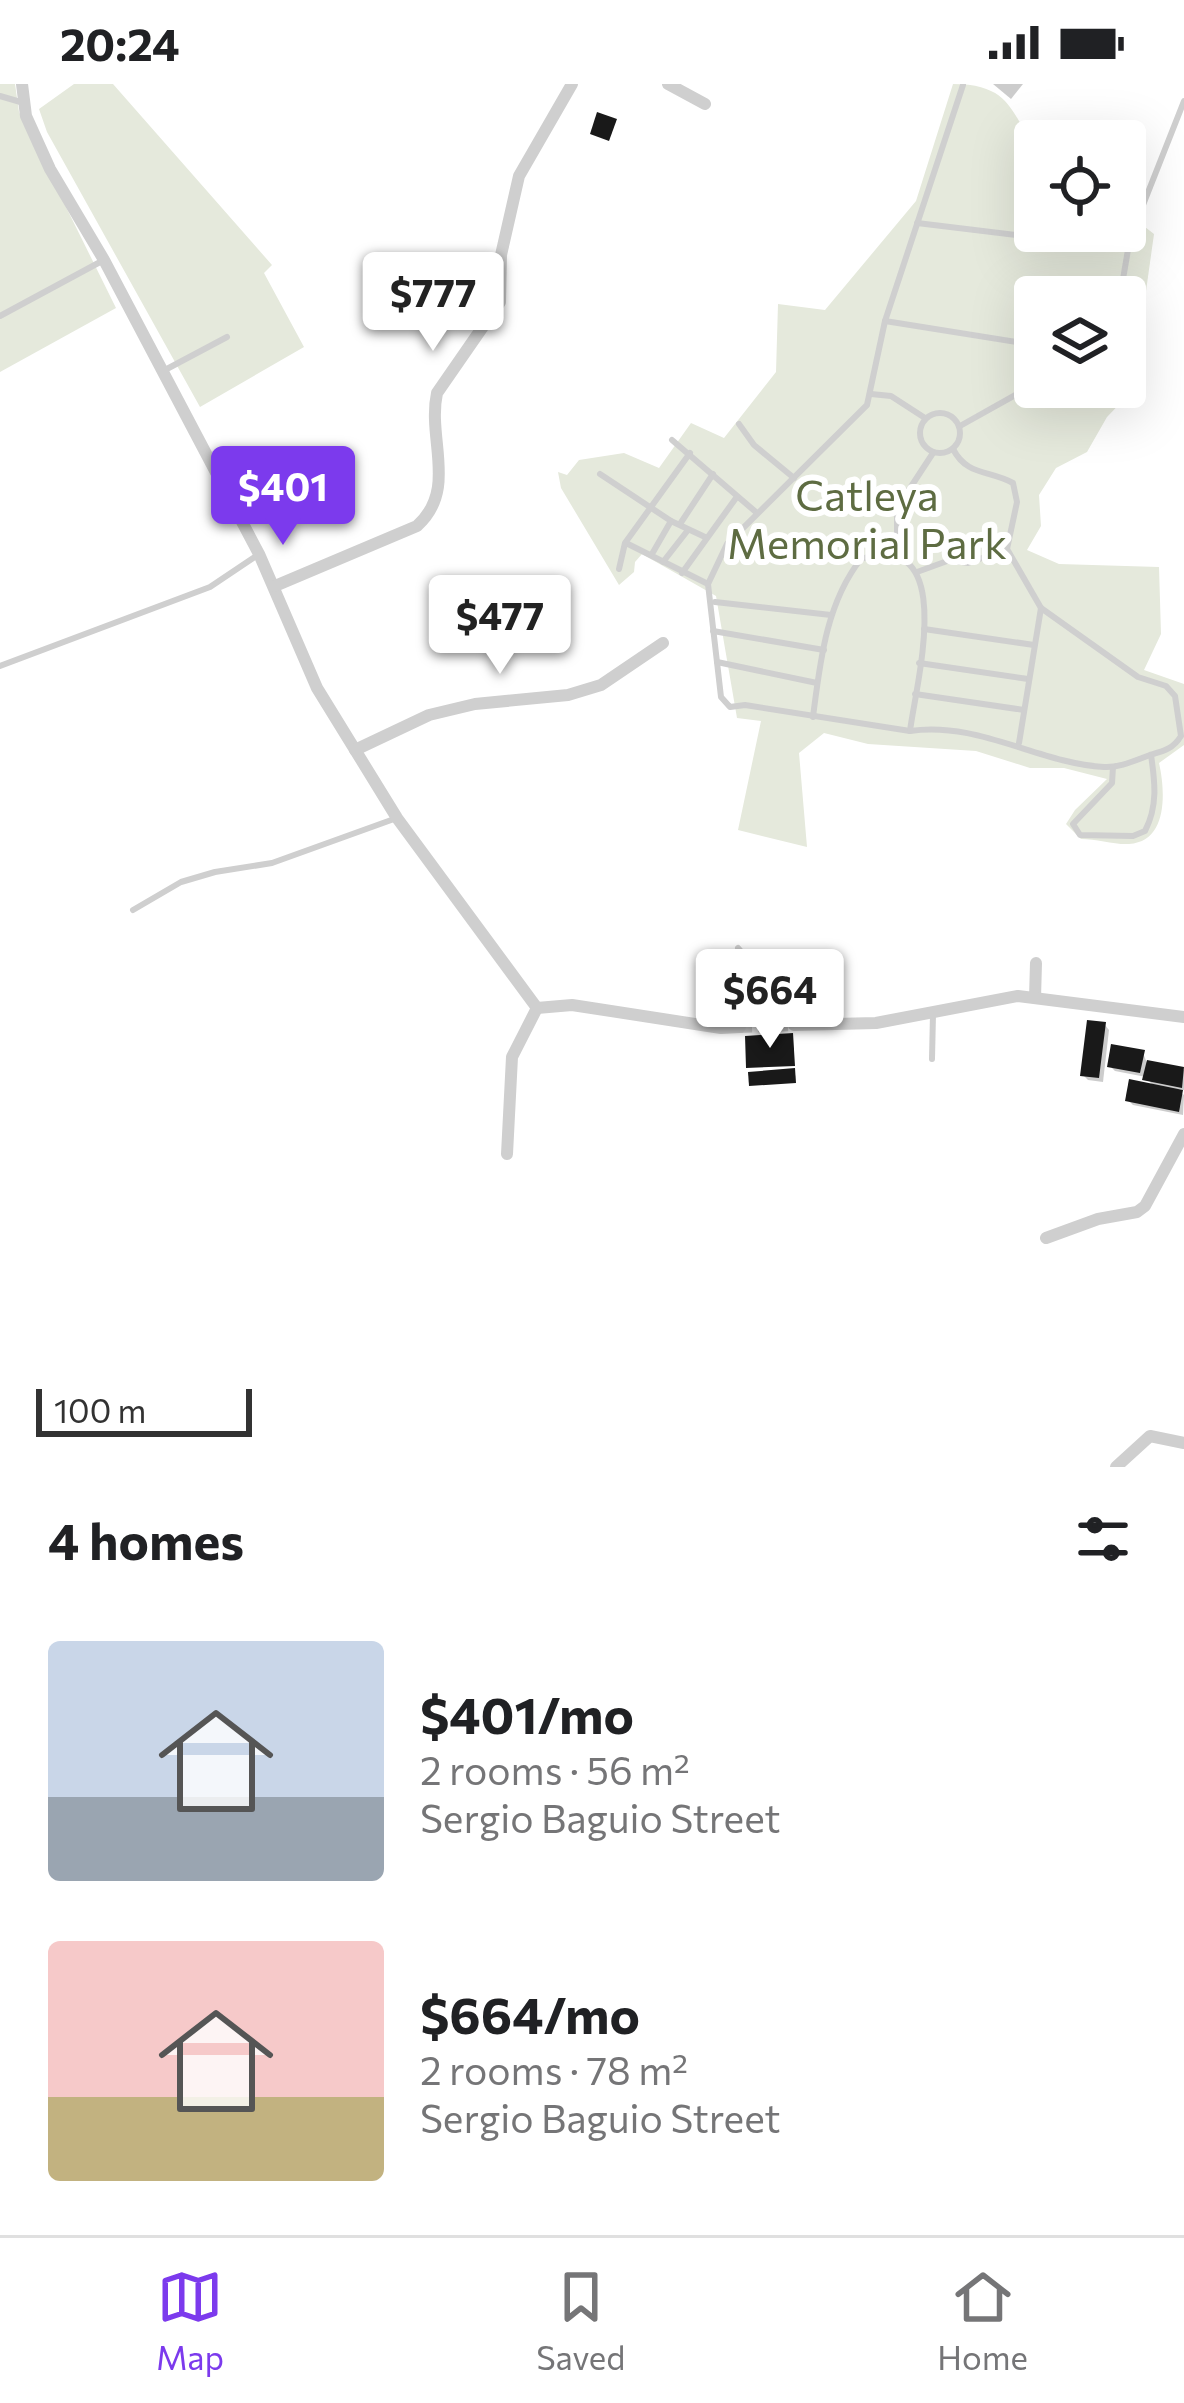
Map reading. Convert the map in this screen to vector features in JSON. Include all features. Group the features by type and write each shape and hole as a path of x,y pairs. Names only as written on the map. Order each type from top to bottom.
{"street":[{"path":"22,84 26,116 50,169 104,260 259,554 317,688 397,818 537,1008"},
{"path":"275,586 417,526 431,513 440,479 433,410 437,393 500,302 501,255 520,176 572,84"},
{"path":"668,84 705,104"},
{"path":"356,750 429,715 475,704 568,695 601,685 664,643"},
{"path":"1035,998 1036,962"},
{"path":"787,1026 876,1023 1018,996 1184,1017"},
{"path":"537,1008 572,1004 740,1027"},
{"path":"507,1154 512,1057 537,1008"},
{"path":"1046,1238 1098,1219 1137,1212 1184,1134"},
{"path":"1116,1467 1150,1436 1184,1443"}],"lane":[{"path":"953,449 960,463 974,472 1013,483 1017,502 1007,548 1041,608 1128,671 1166,686 1175,696 1181,736 1171,749 1113,766 1047,757 1019,743 928,728 910,730 745,705 730,707 722,697 708,584 720,554 862,412 871,394 885,321 963,85"},
{"path":"0,96 24,103"},
{"path":"1146,197 1184,101"},
{"path":"917,223 1014,235"},
{"path":"0,316 104,260"},
{"path":"885,321 1014,342"},
{"path":"163,371 227,337"},
{"path":"871,394 891,396 925,418 945,413 959,426 953,449"},
{"path":"959,426 1014,396"},
{"path":"925,418 920,438 933,453"},
{"path":"739,424 754,446 794,478"},
{"path":"672,440 757,513"},
{"path":"897,557 897,508 933,453 953,449"},
{"path":"619,569 626,543 690,453"},
{"path":"600,473 705,537"},
{"path":"663,562 713,474"},
{"path":"682,573 736,498"},
{"path":"651,555 680,525"},
{"path":"626,543 708,584"},
{"path":"916,572 1007,548"},
{"path":"0,666 210,587 259,554"},
{"path":"813,717 831,615 861,559 897,557 916,572 925,598 910,730"},
{"path":"713,602 831,615"},
{"path":"1019,743 1041,608"},
{"path":"924,629 1034,646"},
{"path":"712,631 824,650"},
{"path":"717,662 817,683"},
{"path":"919,663 1029,679"},
{"path":"914,694 1024,710"},
{"path":"1113,766 1112,783 1073,824 1080,835 1133,836 1144,831 1154,810 1151,755"},
{"path":"133,910 181,882 272,863 397,818"},
{"path":"738,948 762,976 787,1026"},
{"path":"932,1059 933,1014"}],"green space":[{"path":"0,84 15,84 19,112 116,308 0,372"},
{"path":"74,84 113,84 272,265 264,273 304,347 200,407 47,132 39,109"},
{"name":"Catleya Memorial Park","path":"953,84 993,92 1018,120 1014,120 1014,252 1146,252 1146,228 1154,234 1146,291 1146,276 1014,276 1014,408 1116,408 1087,452 1056,468 1039,495 1041,526 1027,550 1059,564 1159,567 1161,634 1144,670 1184,684 1184,745 1159,763 1161,812 1158,824 1142,841 1081,839 1066,824 1107,779 1064,768 1030,768 976,751 868,744 824,733 799,753 807,847 738,830 761,721 737,718 716,596 642,554 634,572 619,585 561,488 558,472 567,475 579,460 624,453 659,468 691,423 724,438 776,372 778,304 825,310 916,201"}],"building":[{"path":"597,112 617,119 609,141 590,134"},
{"path":"1087,1020 1106,1022 1099,1078 1080,1076"},
{"path":"793,1033 795,1066 746,1068 745,1036"},
{"path":"1111,1044 1145,1050 1140,1073 1107,1067"},
{"path":"1147,1060 1184,1067 1182,1088 1142,1080"},
{"path":"795,1068 796,1083 749,1086 748,1072"},
{"path":"1129,1079 1183,1090 1179,1112 1125,1101"}],"tunnel":[{"path":"740,1027 794,1025"}]}
